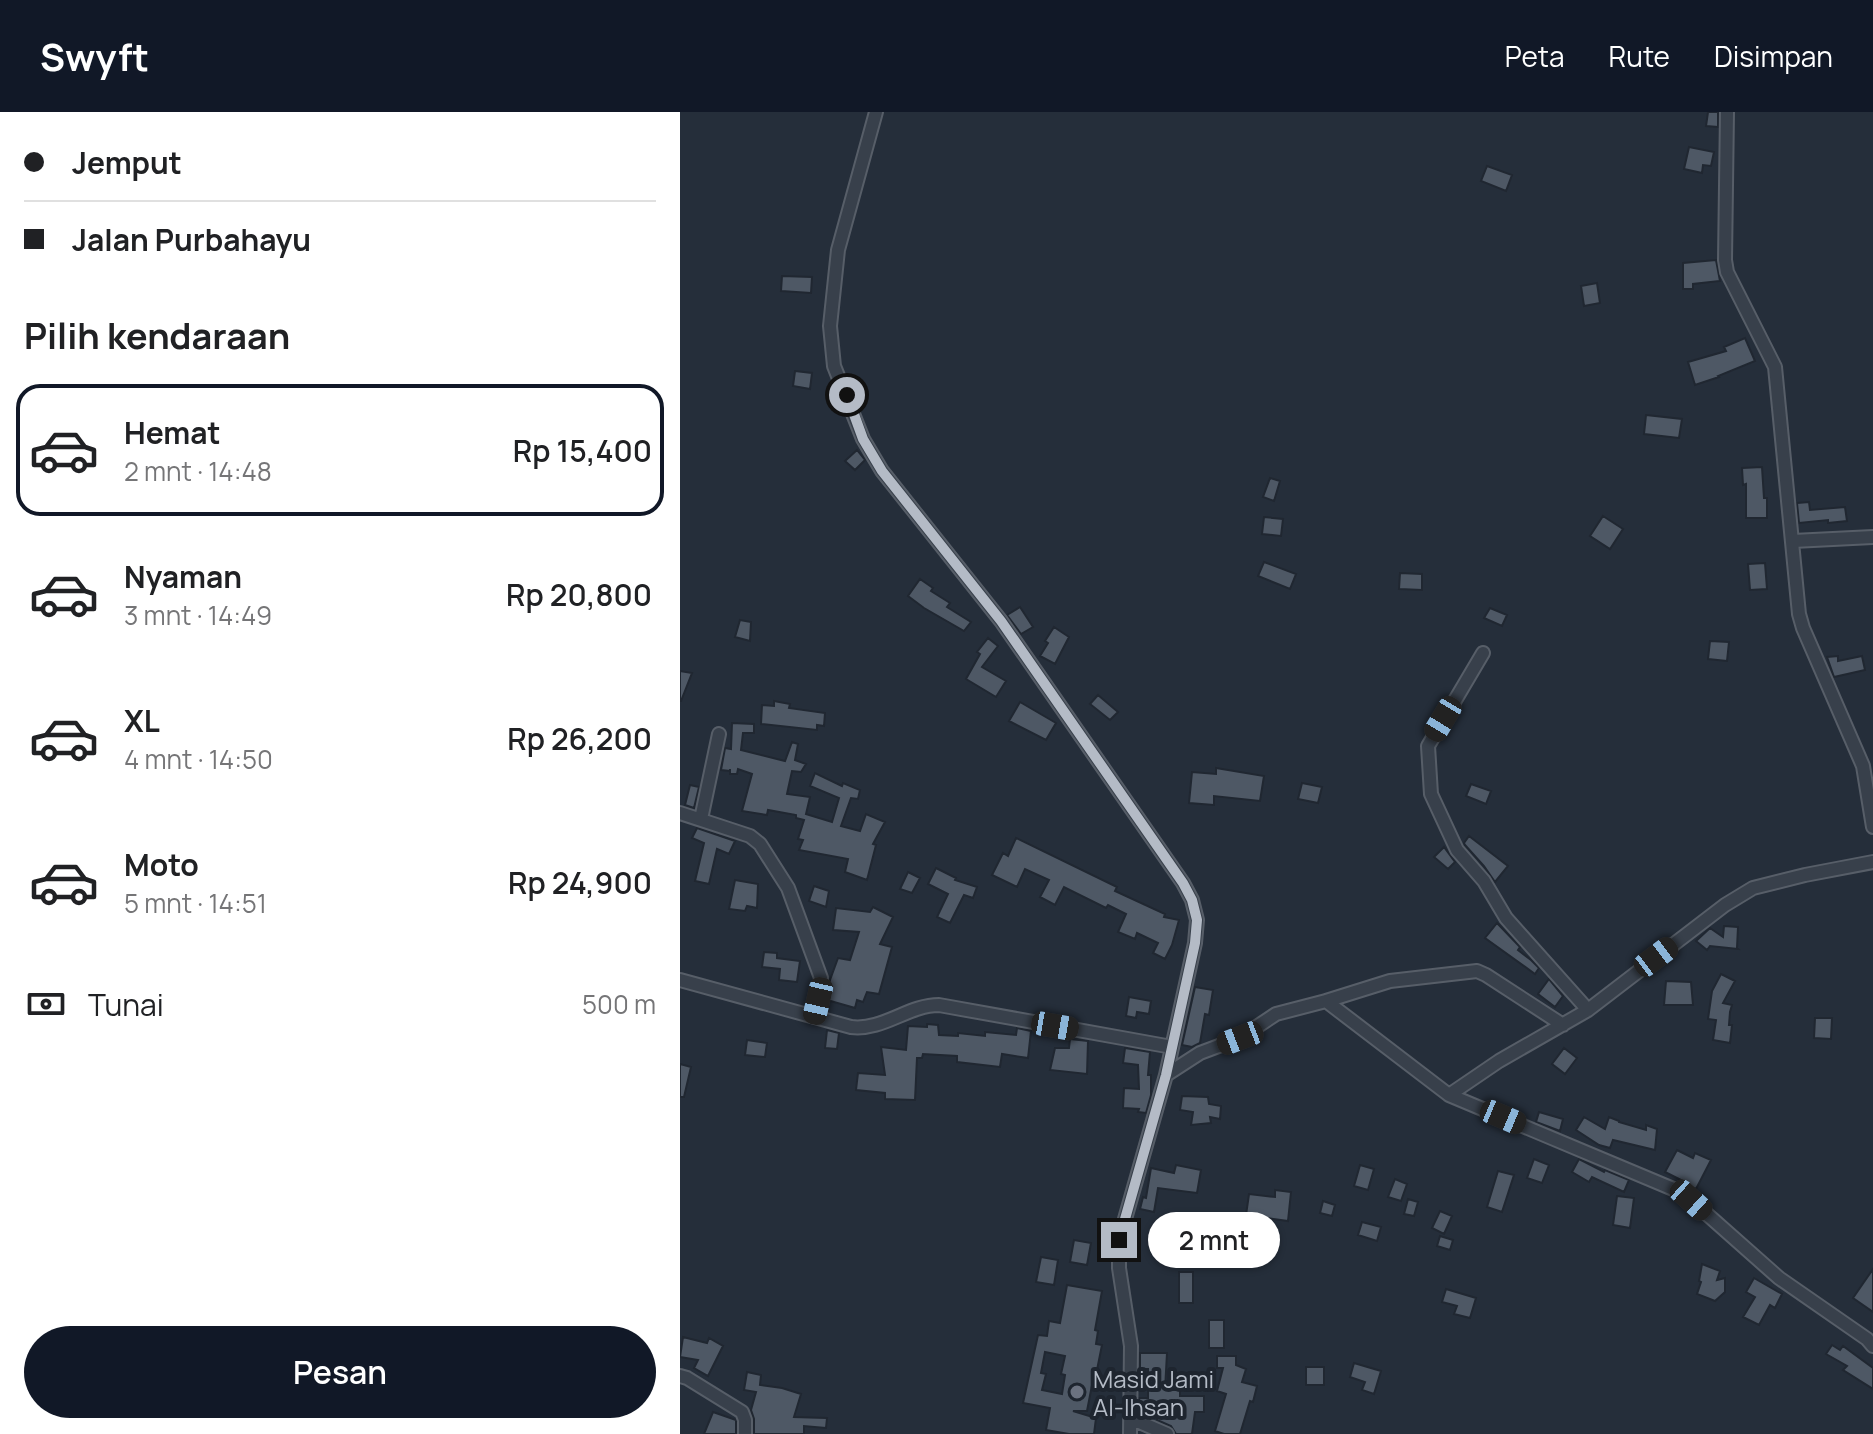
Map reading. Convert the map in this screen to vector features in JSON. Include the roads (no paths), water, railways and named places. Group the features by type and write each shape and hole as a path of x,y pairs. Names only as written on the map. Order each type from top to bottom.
{"street":[{"path":"876,112 838,250 830,326 834,366 863,439 882,471 1001,621 1183,883 1192,900 1197,920 1195,943 1166,1075 1119,1240 1119,1268 1131,1346 1130,1434"},
{"path":"1727,112 1725,260 1730,281 1775,367 1801,621 1863,766 1873,827"},
{"path":"1793,541 1873,537"},
{"path":"1483,653 1430,741 1431,794 1457,850 1484,881 1506,918 1588,1010"},
{"path":"701,819 719,734"},
{"path":"680,813 754,838 760,844 788,888 821,978 814,1017"},
{"path":"1449,1095 1499,1061 1588,1010 1725,905 1753,888 1873,862"},
{"path":"1166,1075 1200,1053 1240,1038 1276,1014 1390,981 1477,971 1563,1025"},
{"path":"680,980 851,1027 866,1028 927,1005 939,1005 1172,1047"},
{"path":"1326,1001 1449,1095 1678,1191 1779,1278 1873,1346"},
{"path":"680,1376 742,1412 745,1434"},
{"path":"1130,1418 1167,1434"}],"place":[{"name":"Masid Jami Al-Ihsan","path":"1077,1392"}]}
